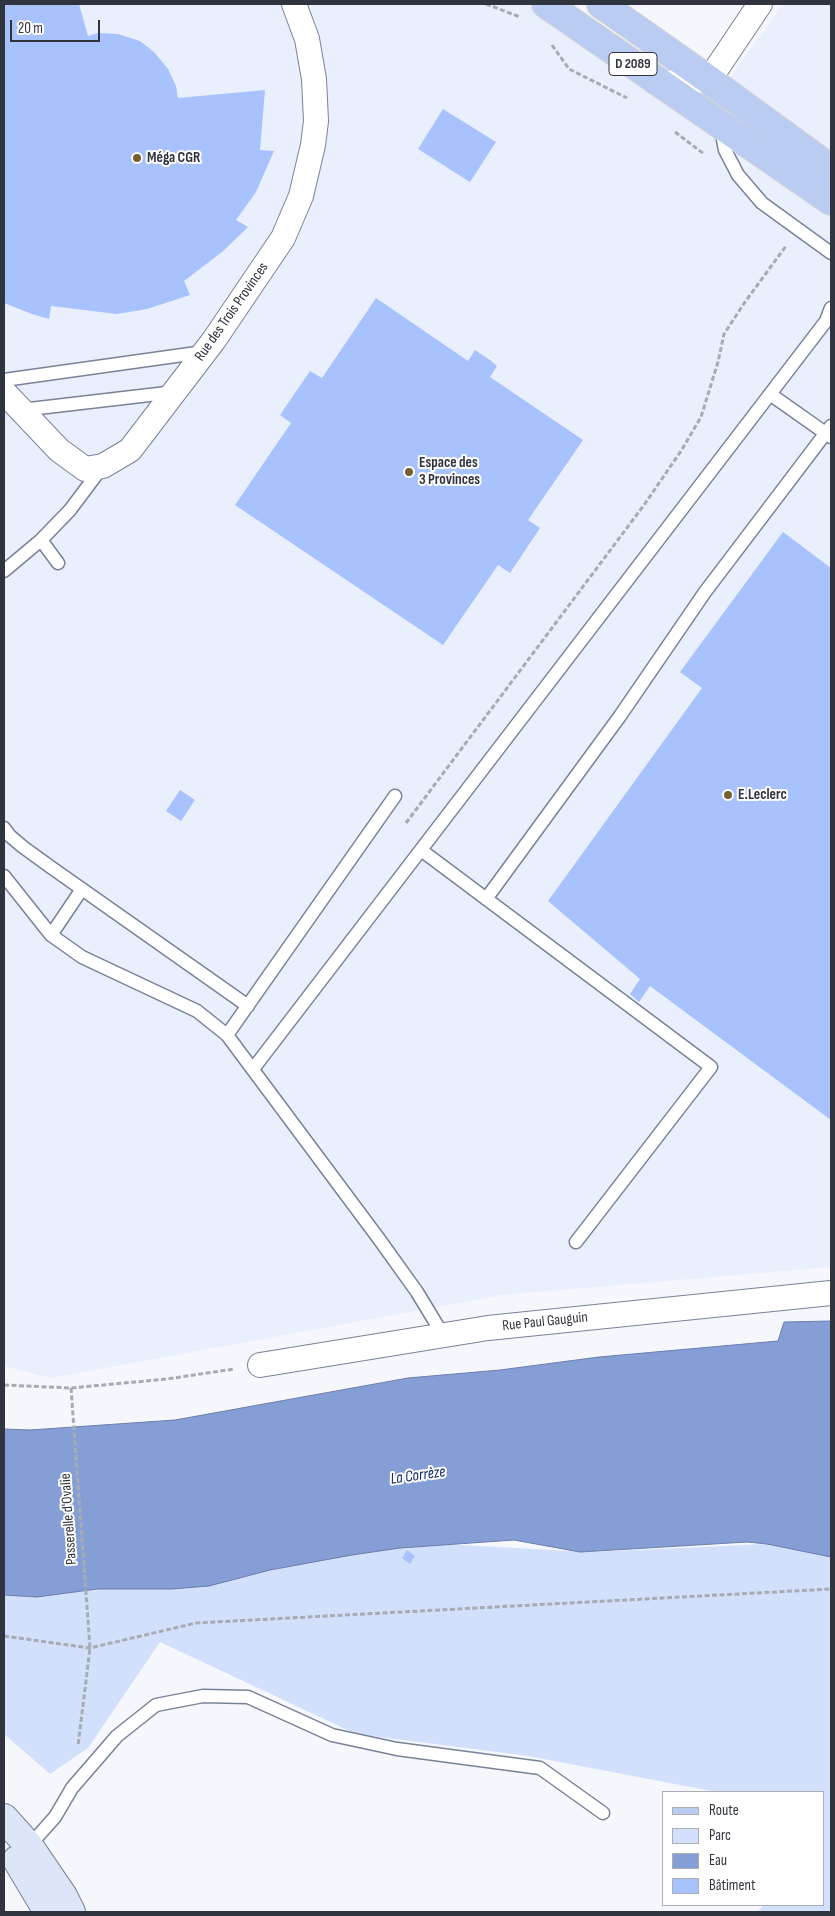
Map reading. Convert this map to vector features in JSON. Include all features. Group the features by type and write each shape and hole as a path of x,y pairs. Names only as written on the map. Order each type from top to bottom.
{"main road":[{"name":"D 2089","path":"546,4 831,201"},
{"name":"D 2089","path":"600,4 710,80 831,169"}],"street":[{"name":"Rue des Trois Provinces","path":"103,466 130,450 205,352 283,238 301,196 313,145 316,121 314,78 307,38 294,4"},
{"path":"661,83 710,80 760,4"},
{"path":"4,392 59,450 85,469 103,466"},
{"name":"Rue Paul Gauguin","path":"260,1365 488,1328 831,1294"},
{"path":"4,1818 48,1912"},
{"path":"16,1843 63,1896 71,1912"}],"lane":[{"path":"720,124 726,150 738,175 762,203 831,253"},
{"path":"253,1069 770,394 829,323 831,308"},
{"path":"4,380 205,352"},
{"path":"21,410 175,392"},
{"path":"486,899 620,716 705,592 829,432 770,394"},
{"path":"5,567 41,540 70,510 103,466"},
{"path":"41,540 58,563"},
{"path":"227,1035 395,796"},
{"path":"4,828 23,847 248,1006"},
{"path":"421,850 711,1067 576,1242"},
{"path":"4,876 51,935 82,957 197,1011 227,1035 379,1239 417,1292 443,1335"},
{"path":"51,935 82,889"},
{"path":"16,1843 54,1816 72,1788 117,1736 156,1705 203,1696 248,1697 332,1735 397,1749 540,1768 603,1813"}],"path":[{"path":"486,4 523,19"},
{"path":"548,40 569,69 629,99"},
{"path":"668,126 706,155"},
{"path":"400,830 644,505 681,451 701,417 718,362 724,334 744,302 788,244"},
{"path":"4,1385 71,1388 168,1379 260,1365"},
{"name":"Passerelle d'Ovalie","path":"71,1388 90,1648 72,1788"},
{"path":"4,1636 90,1648 196,1623 831,1589"}],"shaded area":[{"path":"4,4 528,4 700,119 783,4 831,4 831,1267 502,1295 51,1378 4,1366"}],"green space":[{"path":"59,1523 589,1552 767,1544 831,1529 831,1912 758,1912 762,1906 825,1906 825,1791 712,1791 528,1756 356,1734 160,1642 88,1748 50,1774 4,1734 4,1550"}],"water":[{"name":"La Corrèze","path":"831,1321 831,1557 767,1544 747,1542 580,1552 514,1540 400,1548 352,1555 270,1570 209,1586 172,1589 97,1589 37,1597 4,1595 4,1429 30,1430 175,1420 408,1378 500,1370 599,1357 778,1341 784,1322"}],"building":[{"name":"Méga CGR","path":"4,4 79,4 88,36 98,33 118,34 140,41 154,52 168,69 176,86 178,98 265,90 260,150 274,151 256,192 236,220 248,227 222,252 184,281 190,295 147,309 117,314 51,306 49,319 4,303"},
{"path":"443,109 496,142 470,182 418,149"},
{"name":"Espace des 3 Provinces","path":"376,298 468,361 475,350 490,360 497,366 490,377 583,440 528,520 540,528 510,573 498,565 443,645 235,505 291,423 280,415 310,371 322,378"},
{"name":"E.Leclerc","path":"783,532 831,568 831,1120 650,986 639,1002 630,994 640,979 548,901 702,688 680,672"},
{"path":"180,790 195,800 181,821 166,811"},
{"path":"407,1550 415,1556 410,1564 402,1558"}],"place":[{"name":"Méga CGR","path":"137,158"},
{"name":"Espace des 3 Provinces","path":"409,472"},
{"name":"E.Leclerc","path":"728,795"}]}
